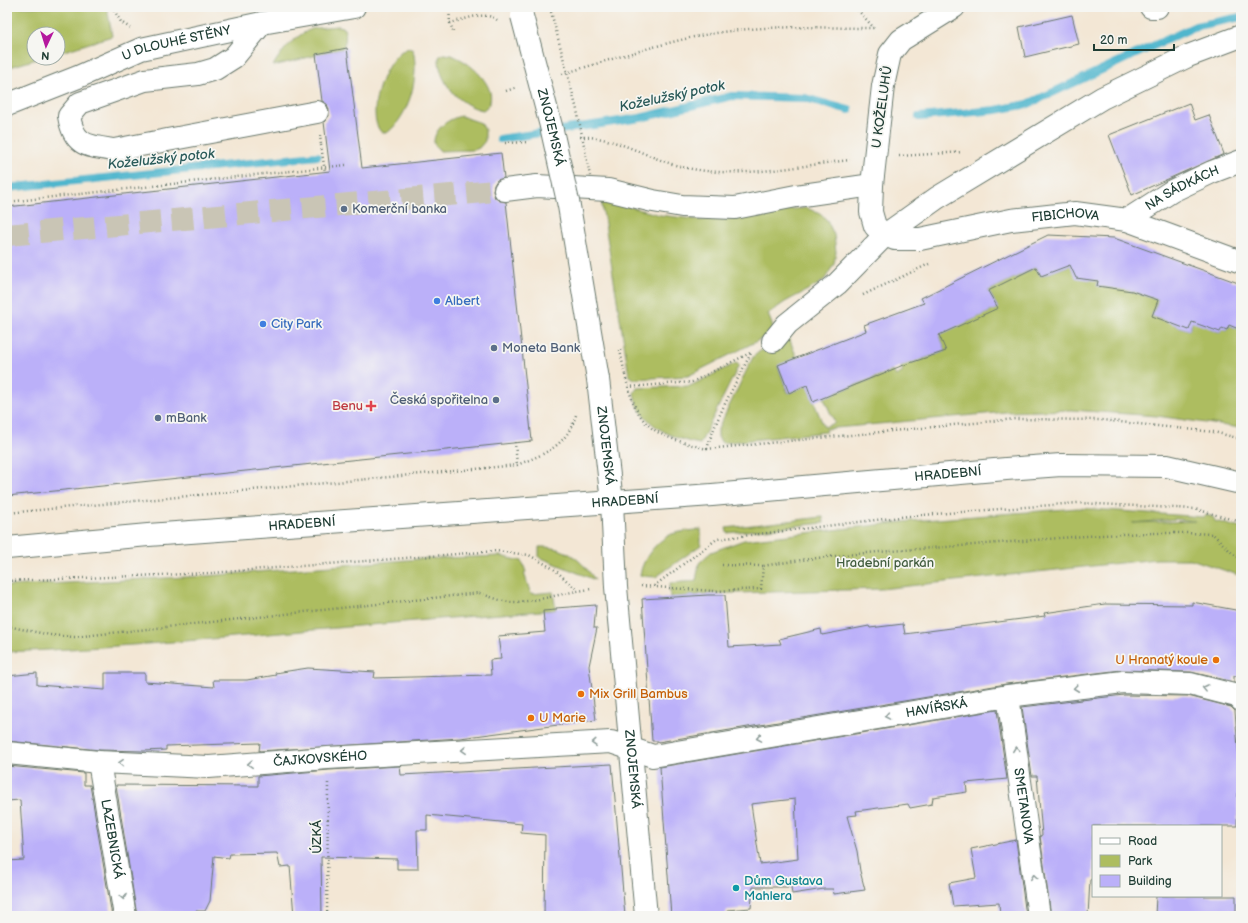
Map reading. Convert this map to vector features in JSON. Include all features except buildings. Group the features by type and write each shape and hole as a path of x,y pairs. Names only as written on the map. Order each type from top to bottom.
{"street":[{"name":"U DLOUHÉ STĚNY","path":"7,105 78,78 141,50 262,23 354,7"},
{"name":"U KOŽELUHŮ","path":"885,235 875,226 871,212 875,157 886,68 890,54 900,40 954,7"},
{"path":"1151,7 1157,7"},
{"name":"ZNOJEMSKÁ","path":"521,12 551,126 568,206 598,379 612,502 616,587 646,916"},
{"path":"262,23 234,57 215,69 198,74 145,80 80,103 69,116 71,128 78,140 91,146 114,150 317,112"},
{"path":"773,341 787,324 837,284 885,235 937,198 1102,98 1188,56 1241,36"},
{"name":"NA SÁDKÁCH","path":"1127,220 1172,191 1212,172 1241,161"},
{"path":"505,190 537,186 602,189 682,206 735,208 796,196 872,186"},
{"name":"FIBICHOVA","path":"885,235 895,239 920,239 1011,220 1075,212 1127,220 1241,262"},
{"name":"HRADEBNÍ","path":"7,548 156,534 712,496 1006,468 1061,465 1167,466 1241,483"},
{"name":"HAVÍŘSKÁ","path":"631,750 653,756 1008,696 1123,682 1190,684 1237,696 1241,700"},
{"name":"SMETANOVA","path":"1008,696 1039,916"},
{"name":"ČAJKOVSKÉHO","path":"7,753 99,762 209,767 328,758 611,742 631,750"},
{"name":"LAZEBNICKÁ","path":"99,762 125,916"}],"path":[{"path":"112,7 121,22 136,30"},
{"path":"449,7 450,23 454,34"},
{"path":"855,7 874,28 890,54"},
{"path":"450,23 482,15 491,16 500,23"},
{"path":"559,75 688,38 732,30 874,28"},
{"path":"506,91 521,86"},
{"path":"573,138 601,138 686,168 734,173 875,157 963,152"},
{"path":"505,143 536,141"},
{"path":"321,145 325,172"},
{"path":"7,202 346,165"},
{"path":"856,298 931,263"},
{"path":"628,386 692,382 753,351 727,400 707,449"},
{"path":"625,375 634,407 641,419 654,431 670,440 707,449 1015,419 1101,420 1214,432 1241,439"},
{"path":"7,513 517,464 545,453 565,438 572,428 577,408"},
{"path":"515,442 517,464"},
{"path":"654,586 717,539 909,516 1078,503 1195,509 1241,522"},
{"path":"722,566 763,566 814,557 1102,535 1174,532 1213,534 1232,553 1241,559"},
{"path":"7,581 210,573 496,551 529,555 554,569 578,590"},
{"path":"639,586 714,591 761,589 763,566"},
{"path":"7,626 50,635 74,637 479,593 511,602 555,597 578,590 595,589"},
{"name":"ÚZKÁ","path":"327,916 328,758"}],"green space":[{"path":"7,7 107,7 112,36 66,50 66,26 26,26 26,62 7,68"},
{"path":"322,27 343,27 345,33 345,41 342,49 273,66 285,49 306,31"},
{"path":"409,48 413,50 415,61 414,84 411,95 407,106 395,126 387,133 381,132 376,123 375,112 376,99 380,85 393,60 400,52"},
{"path":"443,54 452,55 462,60 481,76 487,85 490,94 489,103 483,110 474,108 458,98 446,83 442,75 439,57"},
{"path":"461,116 481,123 485,130 485,141 479,148 474,150 440,151 434,144 434,139 439,129 446,122"},
{"path":"601,199 660,215 701,220 735,219 782,210 807,208 820,214 827,220 834,235 836,252 834,264 825,279 819,284 785,302 768,314 775,332 688,376 634,379 629,375"},
{"path":"1070,265 1098,281 1098,286 1111,288 1112,283 1158,300 1152,316 1164,320 1180,310 1175,325 1189,330 1194,318 1213,324 1211,329 1220,332 1222,328 1227,330 1229,325 1241,330 1241,428 1157,416 1071,410 1006,412 825,429 826,432 722,443 718,437 718,429 753,357 760,351 789,338 797,358 778,366 788,393 807,385 824,427 835,423 817,383 825,380 832,394 893,371 896,376 903,372 895,349 918,342 922,359 946,351 940,337 935,333 964,322 965,323 998,308 988,291 1036,267 1041,276"},
{"path":"736,363 739,365 700,444 689,442 668,434 658,428 642,413 637,404 634,393 637,388 690,386"},
{"name":"Hradební parkán","path":"1078,508 1203,517 1207,515 1213,517 1215,521 1241,528 1241,576 1191,559 1157,559 881,589 700,594 670,598 670,583 696,581 699,563 711,552 744,540 912,521","holes":["1176,519 1195,521 1134,523"]},
{"path":"823,517 824,523 727,533 726,528"},
{"path":"701,529 701,545 656,577 640,576 644,563 651,551 666,537 679,532"},
{"path":"539,547 557,549 572,555 584,566 595,580 539,557"},
{"path":"500,556 522,561 526,572 524,573 531,594 553,592 556,610 213,639 76,649 7,652 7,586 206,576 419,559"}],"waterway":[{"name":"Koželužský potok","path":"919,117 996,110 1028,104 1196,26 1241,17"},
{"name":"Koželužský potok","path":"500,139 640,118 732,96 805,98 849,110"},
{"name":"Koželužský potok","path":"7,188 317,156"}],"tunnel":[{"path":"7,235 505,190"}],"place":[{"name":"Komerční banka","path":"344,209"},
{"name":"Albert","path":"437,301"},
{"name":"City Park","path":"263,324"},
{"name":"Moneta Bank","path":"494,348"},
{"name":"Česká spořitelna","path":"496,400"},
{"name":"Benu","path":"371,406"},
{"name":"mBank","path":"158,418"},
{"name":"U Hranatý koule","path":"1216,660"},
{"name":"Mix Grill Bambus","path":"581,694"},
{"name":"U Marie","path":"531,718"},
{"name":"Dům Gustava Mahlera","path":"736,888"}]}
